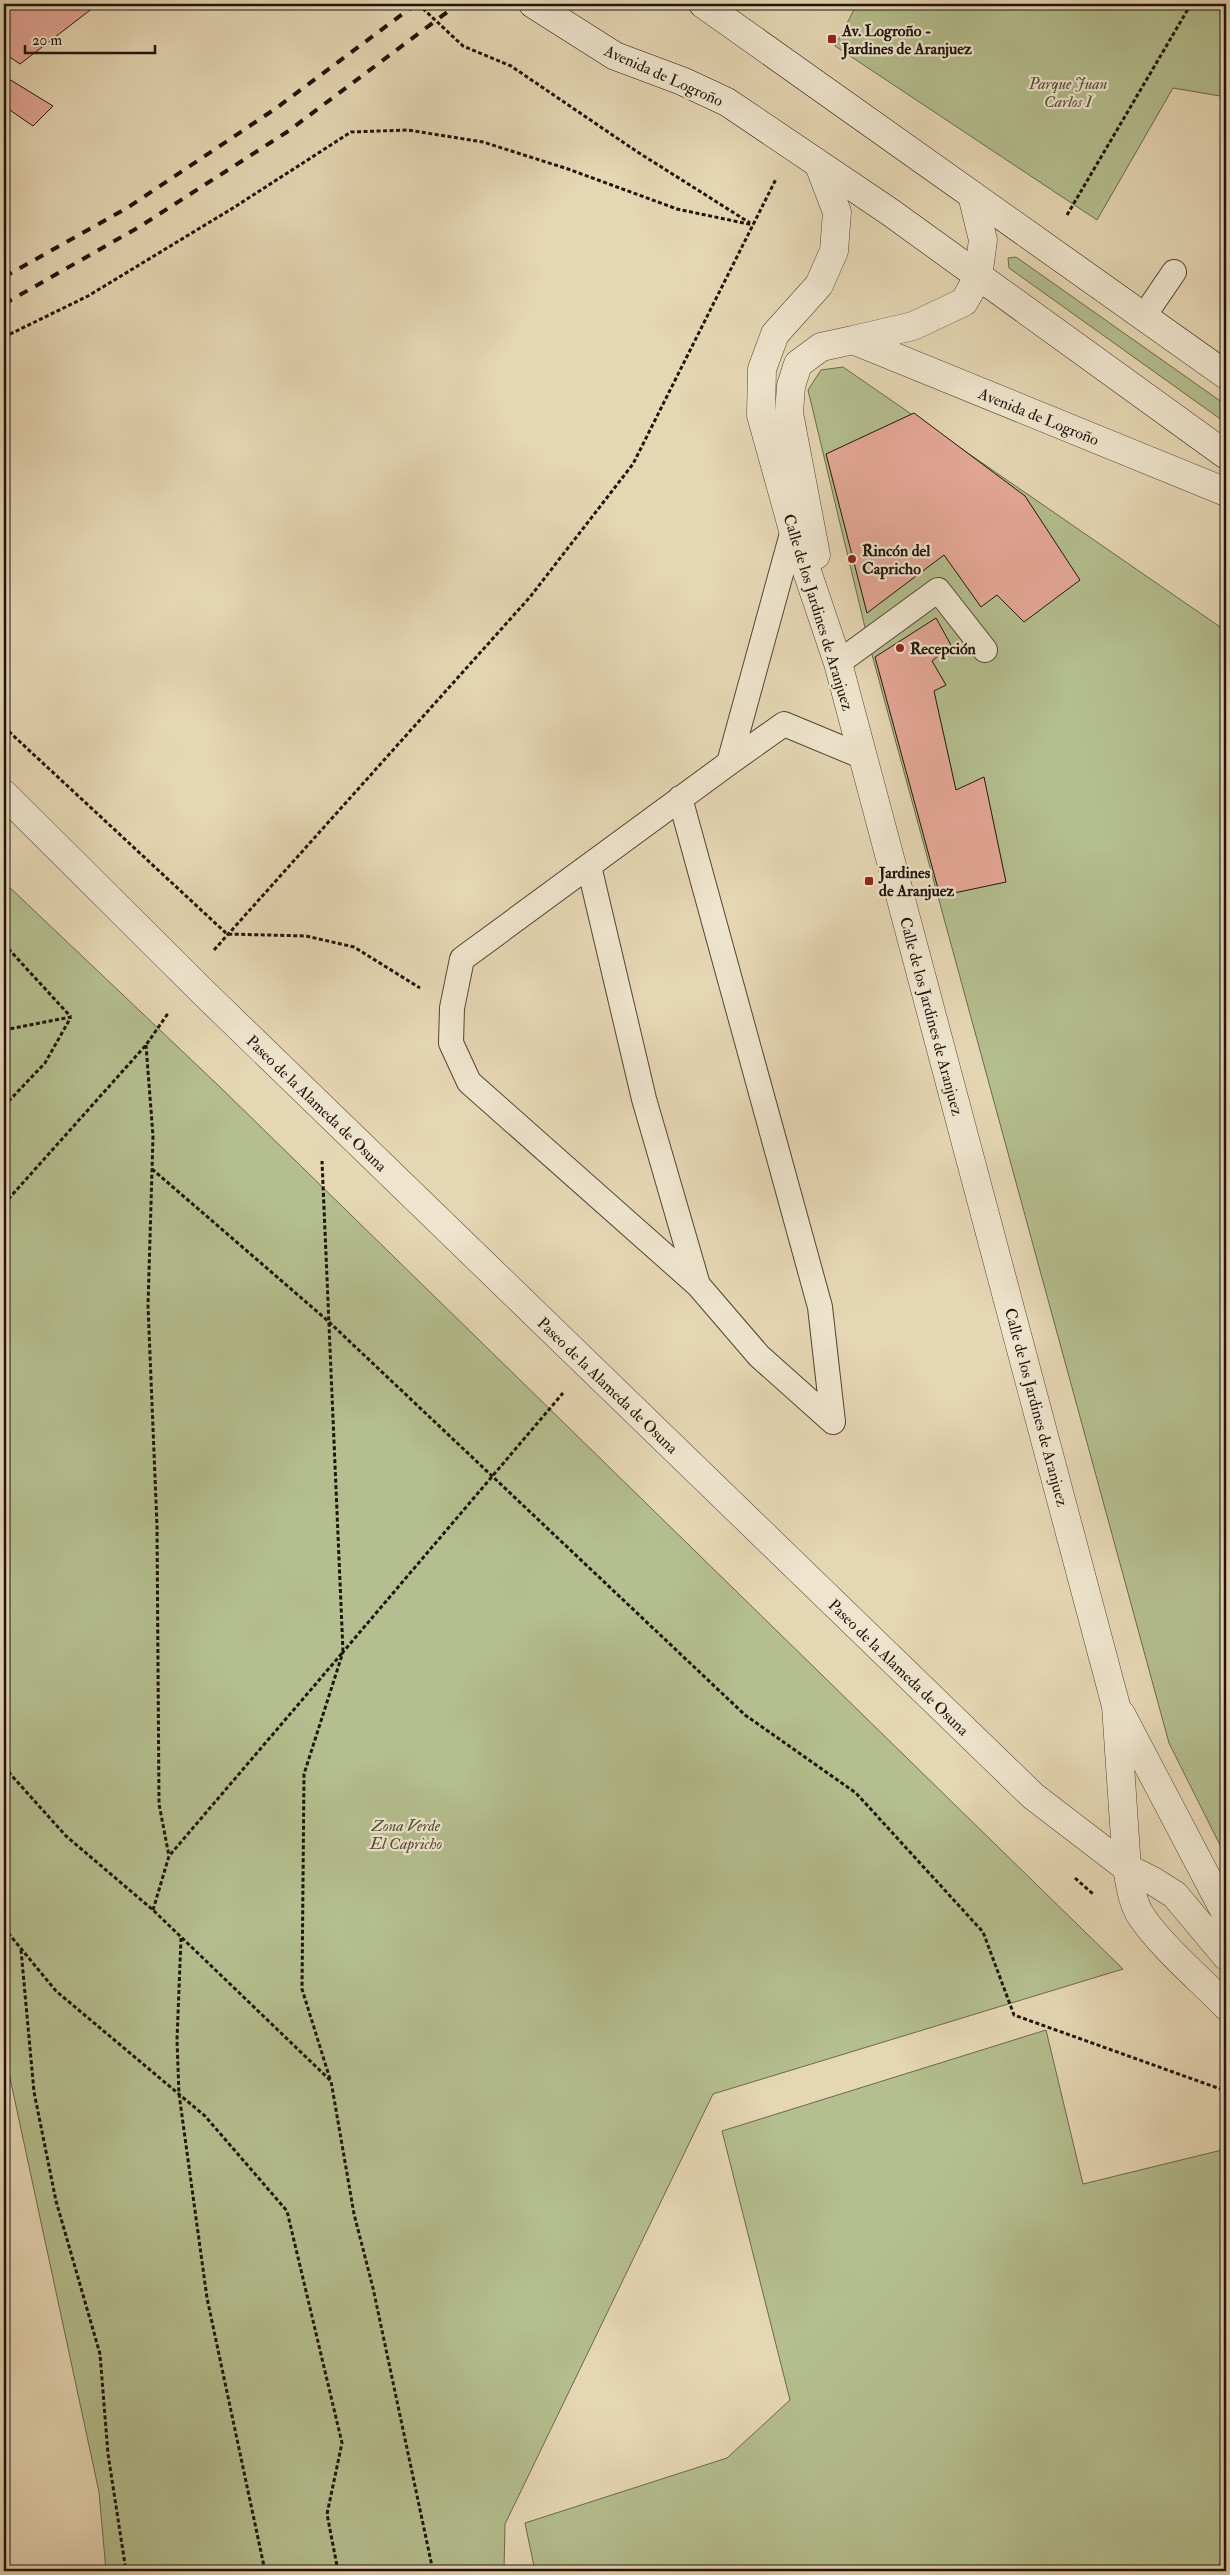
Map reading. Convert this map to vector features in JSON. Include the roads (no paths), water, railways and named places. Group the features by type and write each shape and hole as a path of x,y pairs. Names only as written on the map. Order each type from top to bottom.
{"street":[{"name":"Avenida de Logroño","path":"534,4 615,56 682,81 727,102 890,212 1226,455"},
{"path":"703,4 1226,375"},
{"name":"Calle de los Jardines de Aranjuez","path":"819,165 836,212 834,251 819,284 775,334 762,370 761,415 793,530 838,663 861,756 1116,1706 1127,1868 1131,1894 1140,1916 1226,2006"},
{"path":"826,623 811,522 790,412 791,386 798,364 821,347 913,326 964,302 978,277 983,240 972,194"},
{"name":"Avenida de Logroño","path":"853,340 1226,492"},
{"name":"Paseo de la Alameda de Osuna","path":"4,794 206,995 1033,1796 1127,1868 1175,1895 1226,1956"},
{"name":"Calle de los Jardines de Aranjuez","path":"1116,1706 1226,1914"}],"lane":[{"path":"1144,316 1174,272"},
{"path":"728,763 793,530"},
{"path":"838,663 938,590 985,650"},
{"path":"680,798 820,1307 833,1422 759,1356 698,1285 469,1082 452,1043 452,1008 462,959 680,798 784,724 861,756"},
{"path":"589,866 644,1099 698,1285"}],"railway":[{"path":"4,277 127,208 275,109 416,4"},
{"path":"4,304 139,227 287,132 458,4"}],"place":[{"name":"Av. Logroño - Jardines de Aranjuez","path":"832,39"},
{"name":"Rincón del Capricho","path":"852,559"},
{"name":"Recepción","path":"900,648"},
{"name":"Jardines de Aranjuez","path":"869,881"}],"park label":[{"name":"Parque Juan Carlos I","path":"1068,92"},
{"name":"Zona Verde El Capricho","path":"406,1834"}]}
